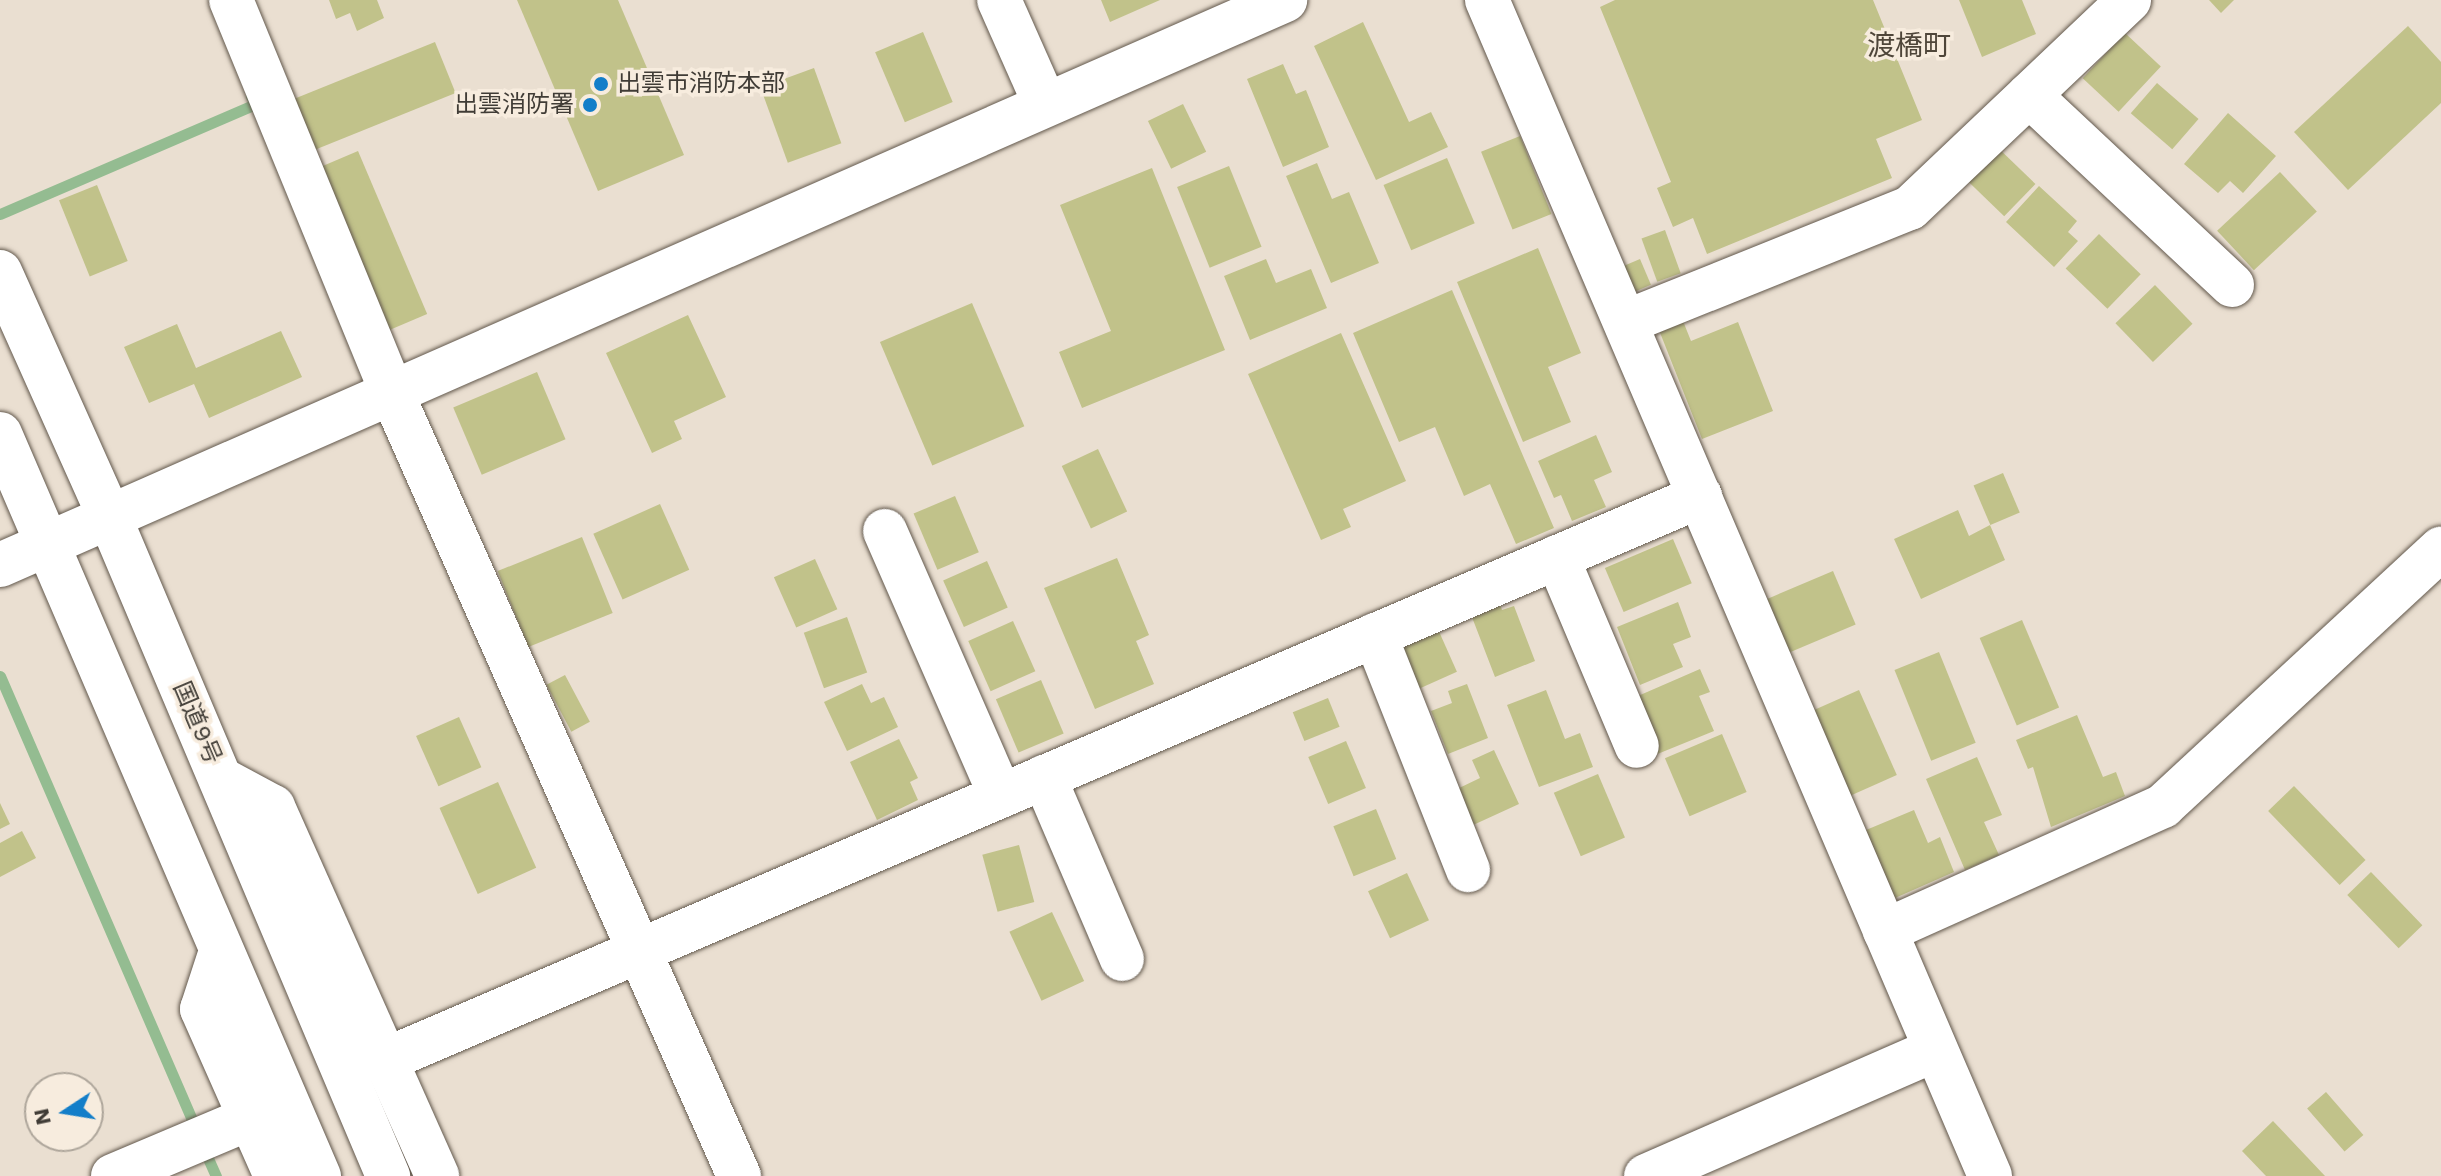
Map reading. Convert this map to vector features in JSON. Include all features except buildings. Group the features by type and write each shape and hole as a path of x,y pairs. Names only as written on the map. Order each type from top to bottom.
{"main road":[{"path":"231,0 391,391 739,1176"},
{"path":"999,0 1045,104"},
{"path":"0,565 1285,0"},
{"path":"1487,0 1990,1176"},
{"path":"1626,322 1910,208 2129,0"},
{"path":"2029,95 2232,285"},
{"name":"国道9号","path":"0,272 109,516 388,1176"},
{"path":"0,434 319,1176"},
{"path":"385,1060 1700,496"},
{"path":"885,531 1001,796"},
{"path":"1885,931 2163,806 2441,549"},
{"path":"1557,557 1637,746"},
{"path":"1375,635 1468,870"},
{"path":"1044,777 1122,959"},
{"path":"221,779 273,807 437,1176"},
{"path":"221,951 202,1009 276,1176"},
{"path":"1646,1176 1935,1050"},
{"path":"113,1176 250,1118"}],"waterway":[{"path":"0,214 255,104 251,96"},
{"path":"0,676 197,1131"},
{"path":"203,1147 216,1176"}],"place":[{"name":"出雲市消防本部","path":"601,84"},
{"name":"出雲消防署","path":"590,105"}],"district":[{"name":"渡橋町","path":"1909,46"}]}
